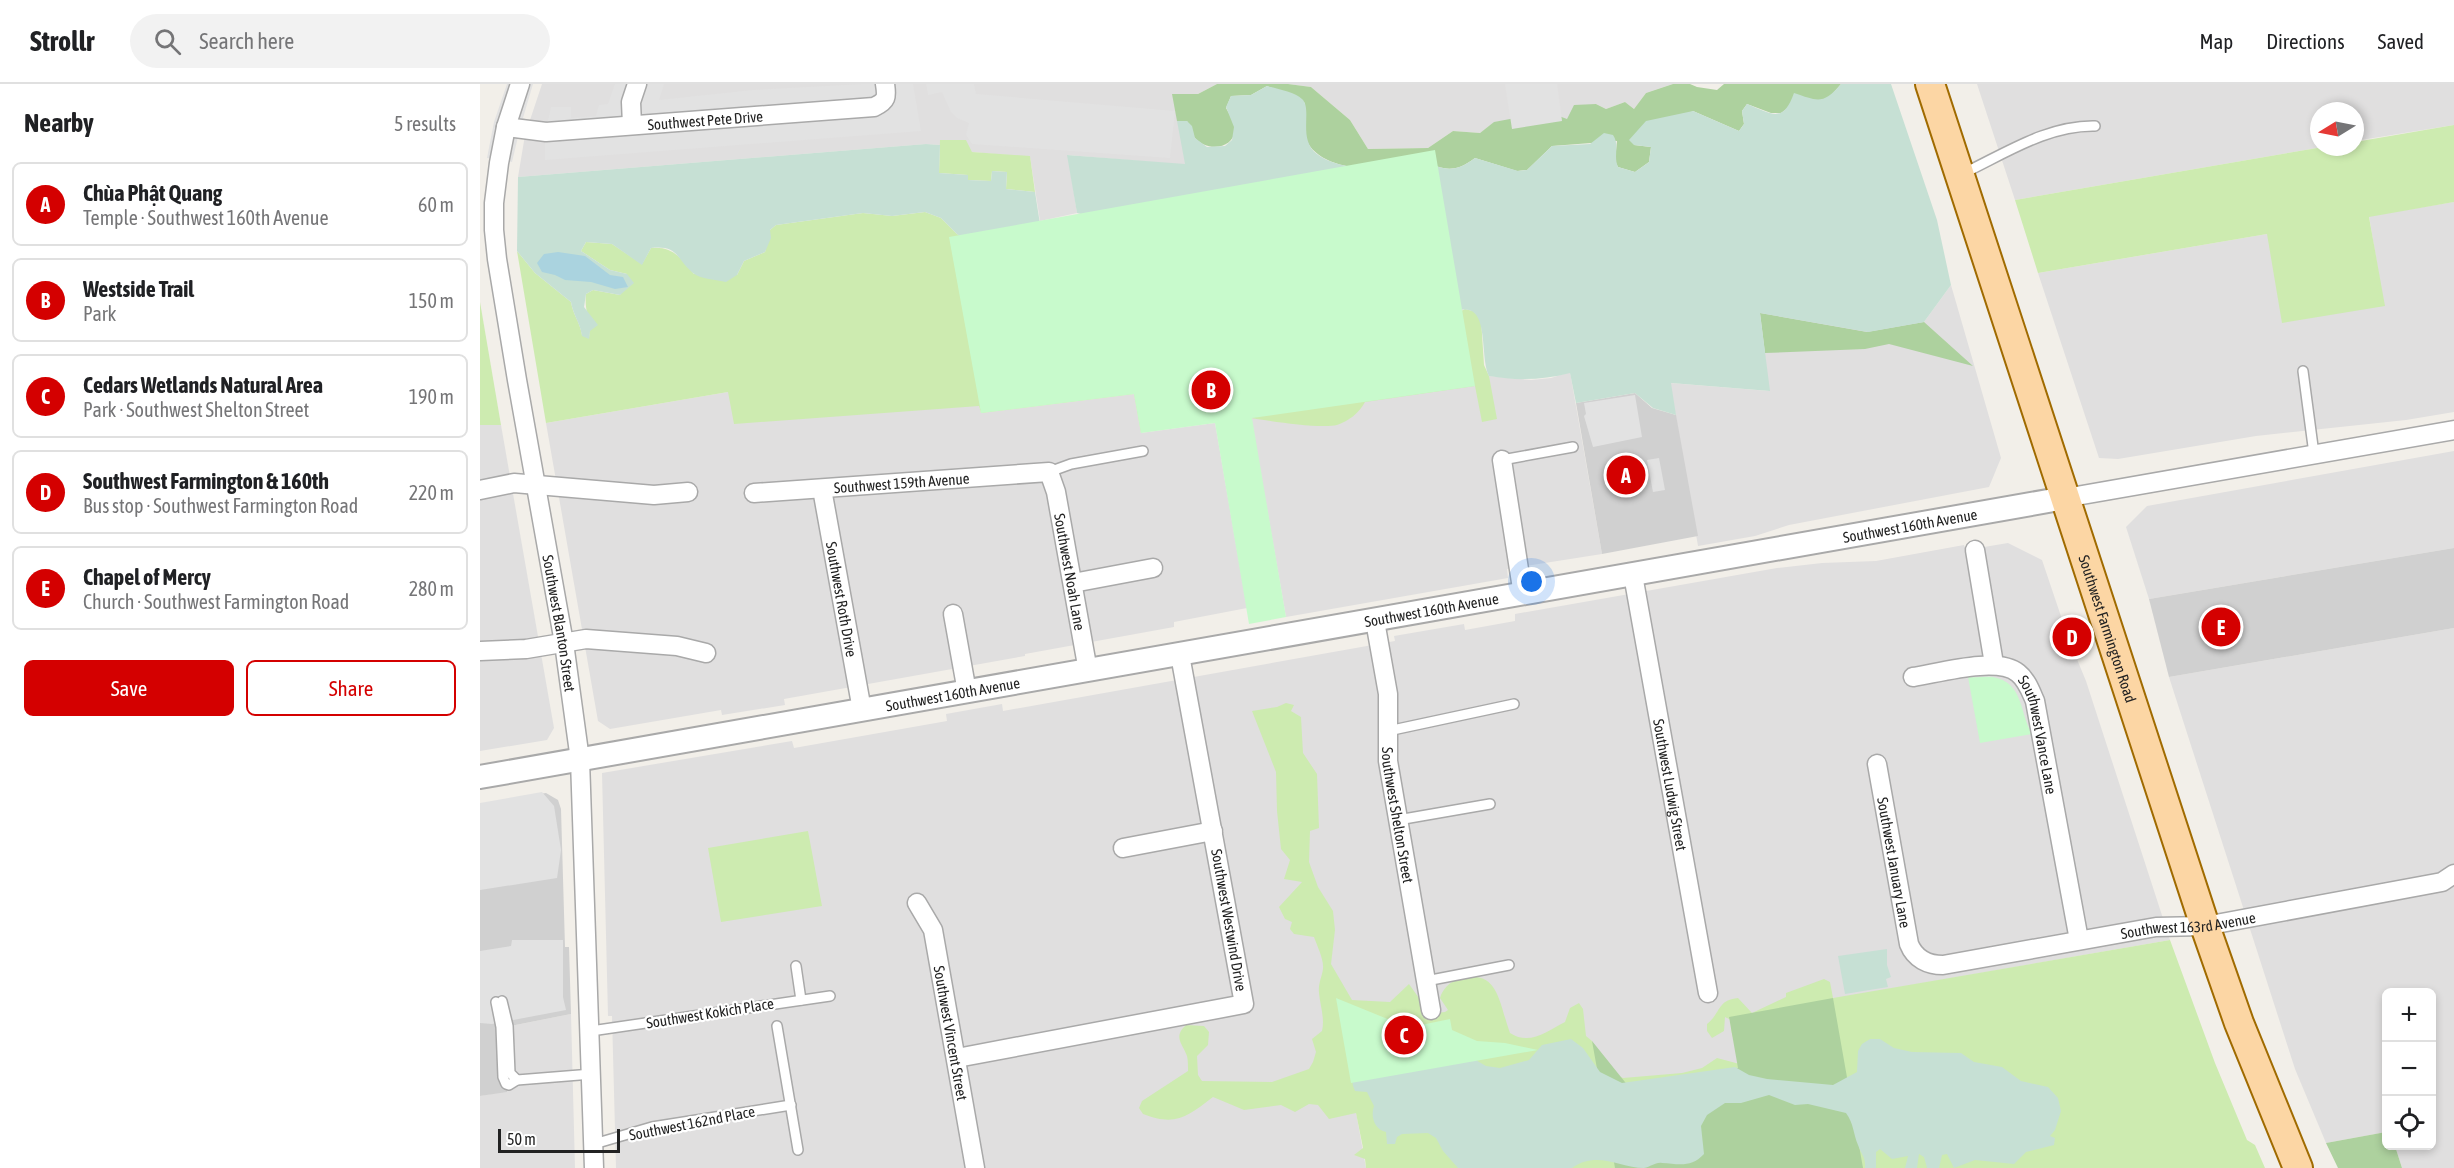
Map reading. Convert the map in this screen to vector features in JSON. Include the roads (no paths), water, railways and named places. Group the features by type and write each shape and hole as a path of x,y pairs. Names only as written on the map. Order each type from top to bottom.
{"main road":[{"name":"Southwest Farmington Road","path":"1930,84 2205,926 2239,1023 2298,1168"}],"street":[{"name":"Southwest Blanton Street","path":"518,84 506,128 494,203 496,249 564,643 580,760 594,1168"},
{"path":"632,125 631,102 638,84"},
{"name":"Southwest Pete Drive","path":"506,128 546,132 874,106 885,101 887,97 885,84"},
{"name":"Southwest 160th Avenue","path":"480,777 2454,430"},
{"path":"1502,460 1523,595"},
{"name":"Southwest 159th Avenue","path":"754,494 1049,472"},
{"name":"Southwest Noah Lane","path":"1049,472 1056,492 1088,671"},
{"path":"480,490 514,483 654,495 688,492"},
{"name":"Southwest Roth Drive","path":"822,489 862,710"},
{"path":"1913,677 1994,664 1975,550"},
{"path":"1073,583 1153,568"},
{"name":"Southwest Ludwig Street","path":"1633,575 1708,993"},
{"path":"953,614 968,692"},
{"name":"Southwest Shelton Street","path":"1375,621 1388,694 1388,761 1431,1010"},
{"path":"480,651 526,649 586,639 677,646 706,653"},
{"name":"Southwest Westwind Drive","path":"957,1058 1244,1004 1180,655"},
{"name":"Southwest Vance Lane","path":"1994,664 2019,673 2035,701 2079,940"},
{"name":"Southwest January Lane","path":"1877,764 1909,944 1911,950 1920,959"},
{"path":"1123,848 1213,831"},
{"name":"Southwest 163rd Avenue","path":"1920,959 1931,964 1943,965 2156,927 2205,926 2442,882 2454,874"},
{"name":"Southwest Vincent Street","path":"918,903 933,930 975,1168"}],"lane":[{"path":"1960,176 2037,137 2074,126 2095,126"},
{"path":"2303,371 2314,454"},
{"path":"1502,460 1574,447"},
{"path":"1049,472 1071,464 1143,451"},
{"path":"1388,731 1514,704"},
{"path":"1398,820 1490,804"},
{"path":"1426,981 1509,965"},
{"path":"796,966 801,1000"},
{"name":"Southwest Kokich Place","path":"591,1031 830,996"},
{"path":"499,1001 504,1081 509,1085 517,1080 592,1074"},
{"path":"777,1026 798,1150"},
{"name":"Southwest 162nd Place","path":"594,1144 652,1127 791,1105"}],"water":[{"path":"558,252 585,256 610,275 623,277 628,287 615,289 591,282 565,280 542,272 537,263 544,254"}],"place":[{"name":"Westside Trail","path":"1211,390"},
{"name":"Chùa Phật Quang","path":"1626,475"},
{"name":"Chapel of Mercy","path":"2221,627"},
{"name":"Southwest Farmington & 160th","path":"2072,637"},
{"name":"Cedars Wetlands Natural Area","path":"1404,1035"}]}
